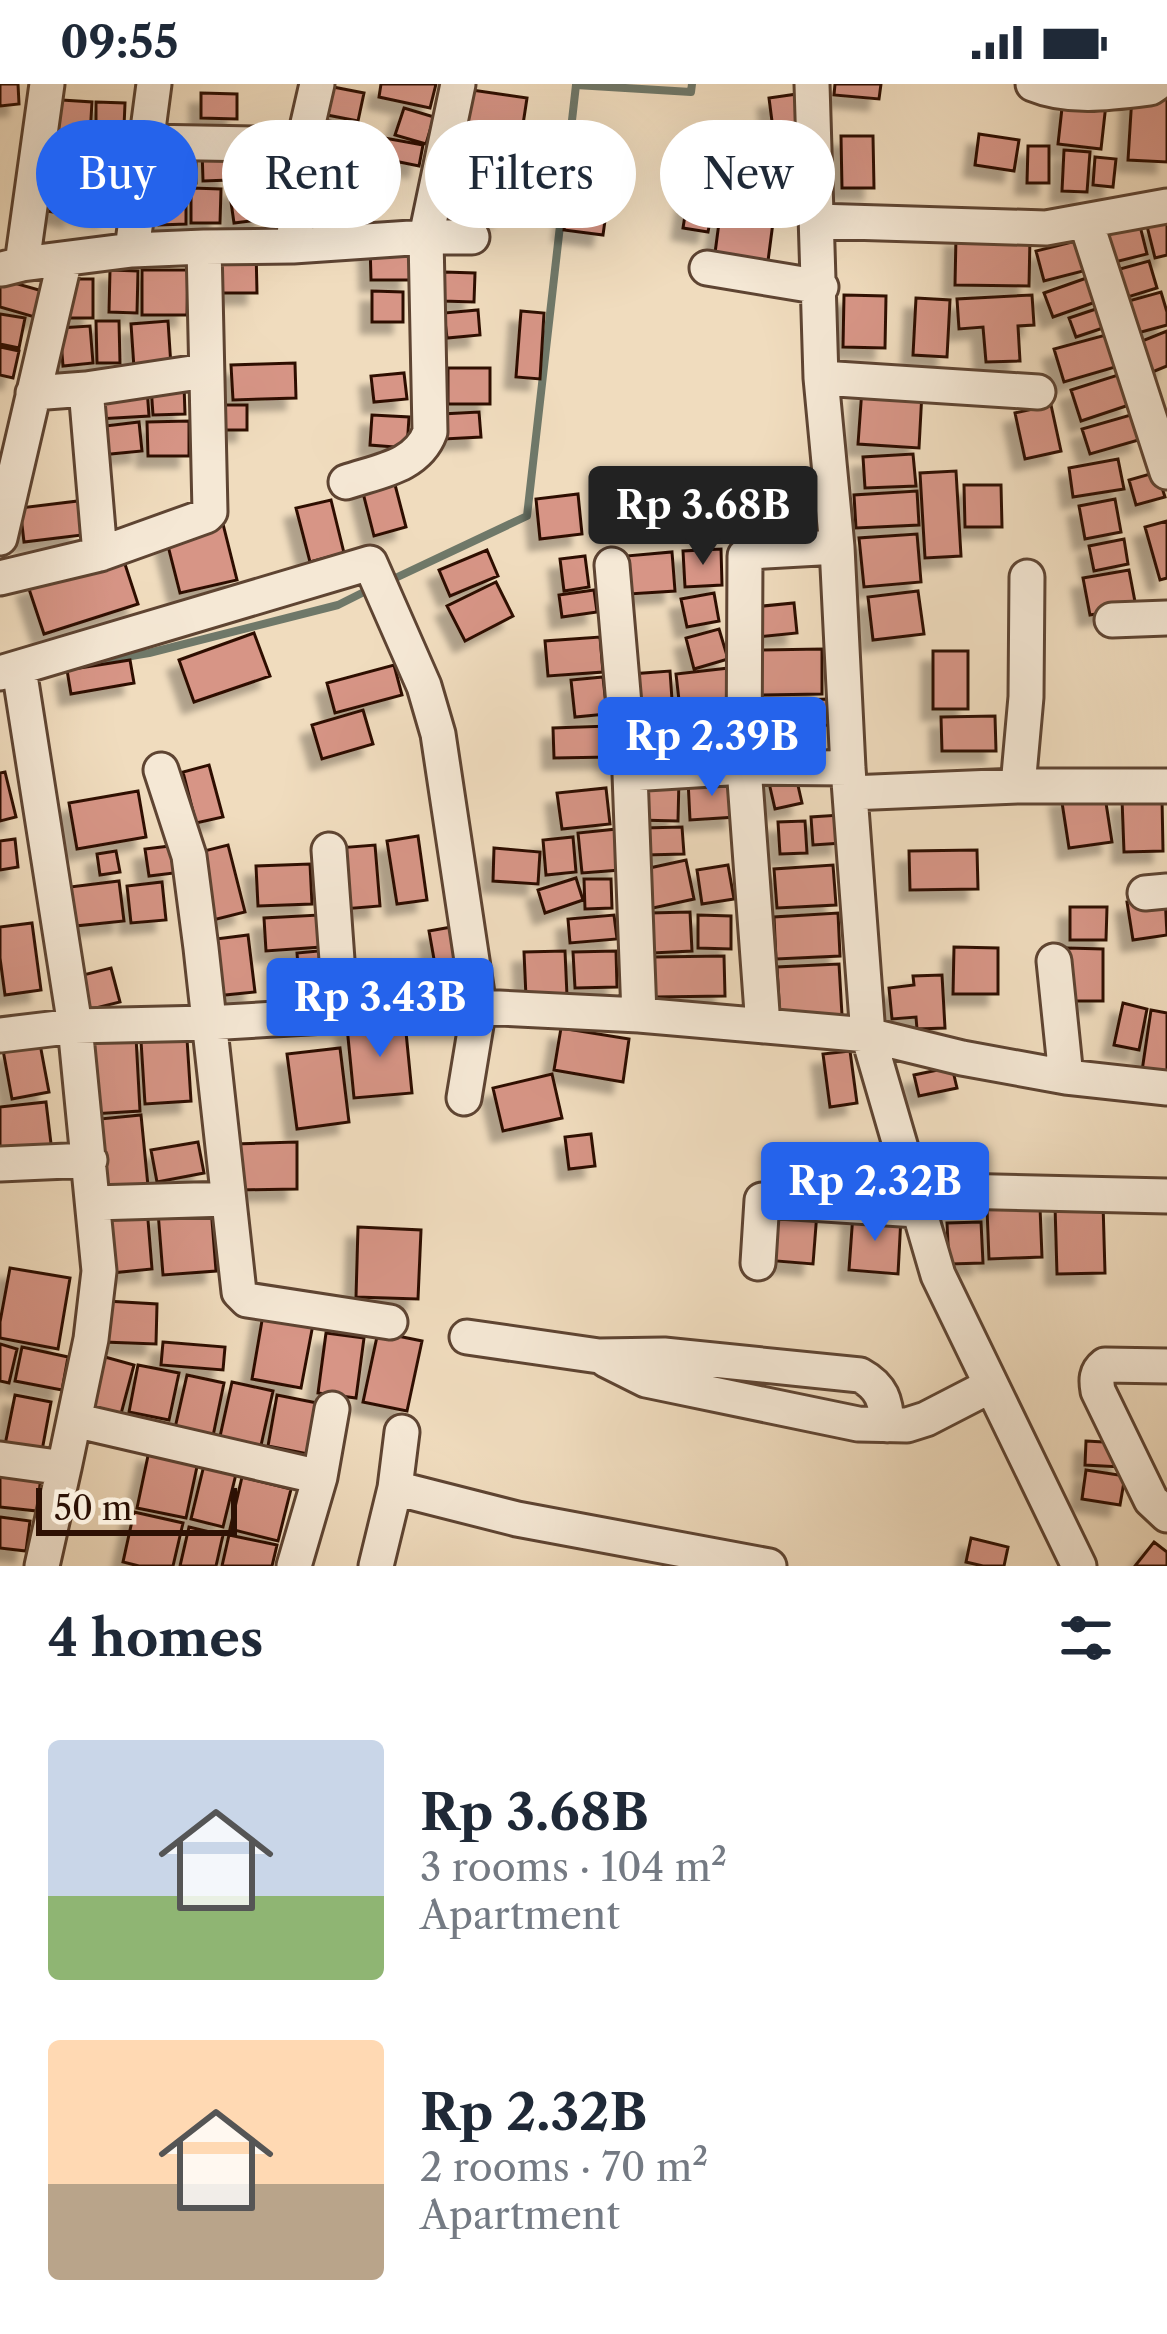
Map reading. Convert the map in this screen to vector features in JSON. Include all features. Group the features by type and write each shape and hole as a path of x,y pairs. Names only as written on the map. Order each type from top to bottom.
{"street":[{"path":"47,84 11,267 132,250 472,238"},
{"path":"148,120 154,84"},
{"path":"309,120 317,84"},
{"path":"346,482 402,464 425,446 430,432 426,238 458,84"},
{"path":"812,84 813,120"},
{"path":"1033,84 1096,95 1156,84"},
{"path":"835,222 1046,228 1167,206"},
{"path":"1086,222 1167,472"},
{"path":"132,250 135,228"},
{"path":"293,246 295,228"},
{"path":"816,228 821,378 837,547 868,1035 938,1275 1079,1566"},
{"path":"0,578 100,554 210,512 204,247"},
{"path":"0,538 65,259"},
{"path":"707,268 820,287"},
{"path":"33,393 206,371"},
{"path":"821,378 1038,392"},
{"path":"86,389 100,554"},
{"path":"763,1025 744,767 745,555 837,547"},
{"path":"42,1566 91,1339 99,1271 75,1026 15,674 370,562 424,686 438,734 479,1007 464,1098"},
{"path":"612,565 629,774 640,1015"},
{"path":"1018,785 1027,577"},
{"path":"1112,620 1167,618"},
{"path":"629,774 744,767 849,781 1167,786"},
{"path":"161,770 189,856 241,1296 390,1322"},
{"path":"329,850 340,1015"},
{"path":"1054,961 1066,1077"},
{"path":"0,1035 75,1026 479,1007 868,1035 1066,1077 1167,1088"},
{"path":"0,1165 91,1160"},
{"path":"758,1263 762,1200 1167,1196"},
{"path":"94,1203 228,1198"},
{"path":"466,1337 599,1356 664,1355 860,1375 880,1389 887,1425"},
{"path":"599,1356 646,1381 858,1424 907,1426 990,1385"},
{"path":"1167,1366 1105,1365 1097,1373 1099,1394 1151,1500 1167,1515"},
{"path":"294,1566 320,1478 332,1409"},
{"path":"74,1420 320,1478"},
{"path":"376,1566 395,1488 402,1432"},
{"path":"0,1459 64,1468"},
{"path":"395,1488 721,1562 769,1566"}],"building":[{"path":"0,84 18,84 19,104 0,106"},
{"path":"381,84 436,84 430,108 379,97"},
{"path":"835,84 881,84 879,99 834,95"},
{"path":"328,86 364,93 358,120 322,114"},
{"path":"465,89 527,98 524,120 461,120"},
{"path":"201,93 237,94 237,119 201,118"},
{"path":"797,94 800,120 772,120 769,98"},
{"path":"1132,96 1167,98 1167,162 1128,160"},
{"path":"46,99 92,102 91,120 45,120"},
{"path":"1063,99 1106,104 1101,149 1058,144"},
{"path":"96,102 125,103 124,120 96,120"},
{"path":"404,108 434,117 425,120 425,144 401,137"},
{"path":"979,134 1019,140 1014,171 975,165"},
{"path":"841,136 873,136 874,188 842,188"},
{"path":"401,141 423,145 419,166 401,162"},
{"path":"1028,146 1049,146 1049,183 1027,183"},
{"path":"222,148 222,180 203,181 202,149"},
{"path":"1064,150 1090,152 1087,192 1062,191"},
{"path":"1095,157 1116,159 1113,187 1093,185"},
{"path":"198,188 221,189 220,223 198,223"},
{"path":"1167,221 1167,255 1155,258 1147,226"},
{"path":"1139,222 1147,254 1107,264 1099,231"},
{"path":"564,228 604,228 603,235"},
{"path":"718,228 772,228 768,261 715,253"},
{"path":"956,236 1030,237 1029,286 955,285"},
{"path":"1084,239 1091,269 1044,281 1036,251"},
{"path":"410,242 410,280 371,280 370,243"},
{"path":"256,249 257,293 214,293 213,250"},
{"path":"1149,261 1157,288 1118,300 1109,272"},
{"path":"110,270 138,271 137,313 109,312"},
{"path":"142,270 188,270 187,315 142,315"},
{"path":"444,272 475,273 474,302 443,301"},
{"path":"1095,275 1104,299 1053,317 1044,293"},
{"path":"0,279 46,292 38,318 0,307"},
{"path":"65,279 93,279 93,318 66,318"},
{"path":"372,291 403,292 403,322 372,322"},
{"path":"1161,292 1167,325 1134,334 1125,302"},
{"path":"844,295 886,296 885,348 843,347"},
{"path":"1032,295 1034,325 1018,326 1020,361 986,362 983,327 959,329 957,299"},
{"path":"916,298 950,300 947,357 913,355"},
{"path":"1102,307 1109,326 1076,337 1069,318"},
{"path":"478,310 480,335 447,338 444,313"},
{"path":"521,311 544,313 540,379 516,377"},
{"path":"0,314 25,318 19,348 0,344"},
{"path":"96,321 119,321 120,363 97,363"},
{"path":"168,321 171,366 134,368 131,324"},
{"path":"90,326 93,363 63,366 60,328"},
{"path":"1167,331 1167,366 1145,375 1132,345"},
{"path":"1113,333 1122,365 1064,382 1054,349"},
{"path":"0,347 19,351 13,378 0,375"},
{"path":"295,363 296,398 233,400 231,365"},
{"path":"448,368 490,368 490,404 448,404"},
{"path":"404,373 407,399 374,402 371,376"},
{"path":"1121,374 1132,404 1081,421 1071,390"},
{"path":"184,385 185,414 153,415 151,386"},
{"path":"147,389 149,416 98,419 96,392"},
{"path":"862,389 922,392 919,448 858,444"},
{"path":"216,405 247,405 247,430 217,430"},
{"path":"1051,405 1061,451 1025,459 1015,413"},
{"path":"479,412 481,437 444,439 442,414"},
{"path":"1134,414 1142,439 1090,454 1082,429"},
{"path":"372,415 409,417 407,448 370,445"},
{"path":"189,421 189,456 148,456 147,422"},
{"path":"139,422 142,451 100,455 97,427"},
{"path":"913,454 916,486 865,488 863,457"},
{"path":"1118,459 1124,489 1073,497 1069,468"},
{"path":"956,471 961,556 925,558 920,473"},
{"path":"1157,472 1165,497 1136,505 1129,480"},
{"path":"393,477 406,527 374,536 361,485"},
{"path":"964,485 1001,485 1002,527 965,527"},
{"path":"917,491 919,525 856,528 854,495"},
{"path":"578,494 582,534 540,539 536,499"},
{"path":"1115,499 1121,532 1085,539 1079,506"},
{"path":"331,500 344,553 310,562 296,508"},
{"path":"78,501 82,535 24,542 20,508"},
{"path":"222,520 237,580 180,593 165,534"},
{"path":"1167,521 1167,578 1160,580 1145,527"},
{"path":"917,534 921,582 864,587 859,538"},
{"path":"1124,539 1128,564 1094,571 1089,546"},
{"path":"721,549 722,585 685,587 683,551"},
{"path":"487,550 498,576 450,596 439,570"},
{"path":"672,552 675,591 629,594 626,556"},
{"path":"122,555 138,604 44,634 28,586"},
{"path":"585,556 589,587 564,591 560,559"},
{"path":"1129,570 1136,607 1090,615 1083,578"},
{"path":"496,582 513,616 465,641 447,606"},
{"path":"594,590 597,612 562,617 559,595"},
{"path":"918,591 924,634 873,640 868,597"},
{"path":"714,593 719,621 687,627 681,599"},
{"path":"794,603 797,633 756,637 753,607"},
{"path":"719,629 728,659 694,669 686,638"},
{"path":"254,633 270,676 194,702 179,660"},
{"path":"600,637 603,672 548,676 545,641"},
{"path":"822,649 822,694 755,695 755,650"},
{"path":"933,651 968,651 968,709 933,709"},
{"path":"130,660 134,683 71,694 67,670"},
{"path":"394,665 402,695 335,713 327,683"},
{"path":"729,668 733,703 680,709 676,674"},
{"path":"670,671 675,743 635,746 631,674"},
{"path":"603,677 607,714 575,717 571,680"},
{"path":"829,699 830,725 801,726 799,700"},
{"path":"756,700 794,701 794,738 755,737"},
{"path":"363,710 373,744 322,759 312,725"},
{"path":"728,710 732,743 683,749 678,716"},
{"path":"995,716 996,751 942,751 941,717"},
{"path":"609,726 610,757 554,758 553,728"},
{"path":"209,765 223,817 196,823 183,772"},
{"path":"794,768 802,803 775,809 767,774"},
{"path":"5,772 16,817 0,821 0,773"},
{"path":"639,777 679,778 678,821 638,820"},
{"path":"733,777 736,817 690,820 688,780"},
{"path":"606,788 610,824 562,829 557,793"},
{"path":"1104,790 1112,842 1069,848 1061,796"},
{"path":"138,791 146,837 77,849 69,803"},
{"path":"1162,798 1163,851 1124,852 1122,799"},
{"path":"840,815 842,843 813,845 811,817"},
{"path":"805,821 807,853 780,854 778,822"},
{"path":"682,827 684,854 645,855 644,828"},
{"path":"617,829 620,870 582,873 578,833"},
{"path":"418,836 427,900 397,904 387,841"},
{"path":"573,837 576,872 546,875 543,840"},
{"path":"15,839 18,867 0,870 0,841"},
{"path":"228,845 245,912 213,920 196,853"},
{"path":"375,845 380,906 343,909 337,848"},
{"path":"170,846 174,873 149,876 145,849"},
{"path":"494,848 540,852 538,884 493,881"},
{"path":"977,850 978,889 910,890 909,851"},
{"path":"116,851 120,872 100,875 97,854"},
{"path":"686,860 694,899 653,908 645,869"},
{"path":"310,864 312,904 258,906 256,866"},
{"path":"728,865 734,899 702,904 697,870"},
{"path":"833,865 836,905 777,908 774,869"},
{"path":"576,878 583,900 545,913 538,890"},
{"path":"584,879 611,879 612,908 585,909"},
{"path":"119,881 124,921 75,926 70,887"},
{"path":"162,882 166,920 131,923 127,886"},
{"path":"1165,896 1167,935 1133,940 1127,902"},
{"path":"1070,907 1107,907 1106,940 1070,940"},
{"path":"690,912 692,951 652,953 650,913"},
{"path":"838,913 840,956 776,959 774,917"},
{"path":"319,915 321,947 266,951 264,918"},
{"path":"614,915 617,939 570,943 568,919"},
{"path":"698,915 731,916 731,949 698,948"},
{"path":"32,923 41,990 5,995 0,927"},
{"path":"457,926 466,971 437,976 429,931"},
{"path":"248,935 255,992 215,996 208,940"},
{"path":"954,947 998,948 998,994 953,994"},
{"path":"1067,948 1103,949 1103,1001 1067,1001"},
{"path":"329,950 332,987 300,989 297,953"},
{"path":"565,951 567,996 526,997 524,952"},
{"path":"616,951 617,987 575,988 573,952"},
{"path":"724,956 725,996 654,997 654,957"},
{"path":"839,964 842,1015 780,1018 777,967"},
{"path":"111,968 120,1002 88,1010 79,976"},
{"path":"942,975 945,1028 917,1029 916,1017 892,1019 889,988 914,985 913,976"},
{"path":"1123,1003 1147,1009 1139,1050 1114,1045"},
{"path":"1151,1010 1167,1013 1167,1075 1142,1071"},
{"path":"405,1022 412,1093 354,1098 347,1027"},
{"path":"561,1028 629,1039 623,1082 554,1070"},
{"path":"136,1037 140,1111 92,1114 88,1040"},
{"path":"187,1039 191,1101 145,1104 141,1041"},
{"path":"40,1044 49,1092 12,1099 3,1050"},
{"path":"340,1048 349,1122 297,1129 287,1054"},
{"path":"850,1051 857,1103 830,1107 823,1054"},
{"path":"952,1067 957,1088 919,1096 914,1075"},
{"path":"552,1074 562,1118 503,1131 493,1088"},
{"path":"46,1102 52,1152 0,1158 0,1107"},
{"path":"141,1115 148,1186 108,1190 100,1119"},
{"path":"591,1134 595,1166 569,1169 565,1137"},
{"path":"198,1142 204,1173 157,1182 151,1150"},
{"path":"297,1142 297,1189 235,1190 234,1144"},
{"path":"1103,1203 1105,1273 1057,1274 1055,1205"},
{"path":"1040,1207 1042,1257 989,1259 987,1209"},
{"path":"147,1208 152,1269 111,1273 106,1211"},
{"path":"211,1208 216,1271 163,1275 158,1212"},
{"path":"768,1208 817,1212 813,1264 764,1260"},
{"path":"853,1214 901,1217 898,1274 849,1270"},
{"path":"981,1222 983,1263 949,1264 947,1223"},
{"path":"358,1227 421,1230 418,1299 356,1297"},
{"path":"10,1268 70,1278 58,1349 0,1338"},
{"path":"106,1301 157,1304 156,1344 104,1342"},
{"path":"264,1309 314,1319 301,1388 252,1379"},
{"path":"378,1332 422,1341 407,1411 363,1402"},
{"path":"326,1333 364,1338 356,1398 318,1393"},
{"path":"163,1342 225,1347 223,1370 161,1365"},
{"path":"0,1344 17,1349 9,1383 0,1381"},
{"path":"22,1347 68,1357 62,1390 15,1381"},
{"path":"105,1357 134,1365 121,1414 92,1406"},
{"path":"138,1365 179,1373 169,1420 129,1412"},
{"path":"187,1375 224,1383 213,1436 175,1428"},
{"path":"232,1382 273,1391 260,1450 219,1441"},
{"path":"15,1395 51,1402 41,1456 4,1450"},
{"path":"277,1395 322,1404 313,1455 268,1446"},
{"path":"1086,1441 1121,1443 1121,1467 1085,1465"},
{"path":"149,1451 198,1462 186,1518 137,1508"},
{"path":"204,1465 236,1474 223,1527 191,1519"},
{"path":"1086,1470 1125,1476 1120,1505 1082,1499"},
{"path":"0,1472 41,1476 37,1511 0,1507"},
{"path":"242,1477 291,1489 278,1541 230,1529"},
{"path":"134,1512 183,1523 173,1566 123,1562"},
{"path":"0,1517 30,1521 26,1551 0,1548"},
{"path":"189,1527 223,1535 216,1566 180,1566"},
{"path":"229,1535 277,1545 272,1566 222,1566"},
{"path":"971,1538 1008,1547 1004,1566 966,1562"},
{"path":"1154,1542 1167,1552 1167,1566 1135,1566"}],"waterway":[{"path":"389,581 527,516 576,85 691,92 692,84"},
{"path":"90,663 149,653 338,605 370,589"}]}
